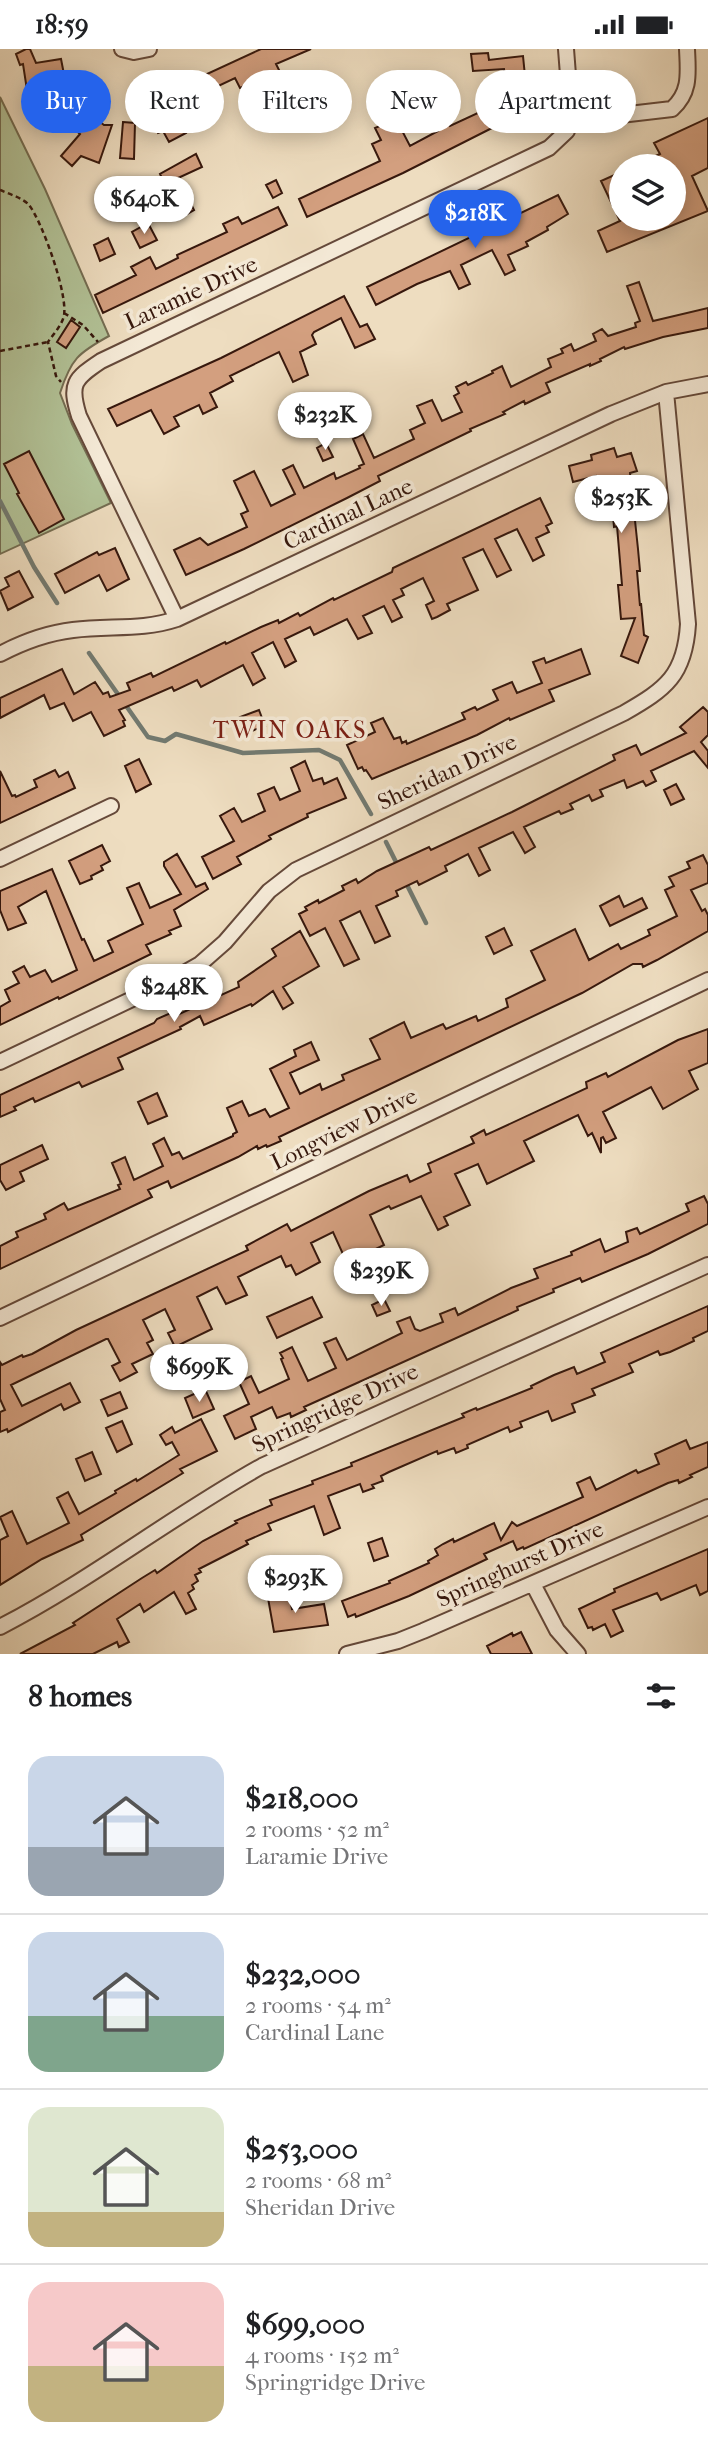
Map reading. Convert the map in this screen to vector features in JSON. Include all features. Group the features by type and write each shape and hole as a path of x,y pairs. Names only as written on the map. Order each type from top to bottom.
{"street":[{"path":"122,49 134,52 149,49"},
{"path":"566,49 568,70"},
{"path":"636,116 672,109 684,96 688,73 687,49"},
{"name":"Laramie Drive","path":"177,619 79,416 73,387 81,375 101,361 524,161 549,148 562,133"},
{"name":"Cardinal Lane","path":"0,655 51,633 73,629 132,628 177,619 611,414 666,392 708,384"},
{"name":"Sheridan Drive","path":"0,1062 200,964 225,942 269,891 296,870 624,713 663,688 681,664 687,646 688,624 666,392"},
{"path":"0,859 111,806"},
{"name":"Longview Drive","path":"0,1318 708,981"},
{"name":"Springridge Drive","path":"0,1627 41,1604 195,1504 262,1466 708,1265"},
{"name":"Springhurst Drive","path":"347,1654 398,1641 708,1507"},
{"path":"533,1584 558,1630 578,1654"}],"path":[{"path":"0,190 28,203 41,226 53,257 64,313 48,342 56,376"},
{"path":"64,313 83,325 99,342"},
{"path":"0,351 48,342"}],"green space":[{"path":"0,97 45,189 109,336 77,358 60,393 72,424 111,503 0,554"}],"building":[{"path":"30,49 36,63 61,59 63,70 24,70 16,54"},
{"path":"261,49 311,49 276,64 279,70 238,70 238,84 235,78 224,83 224,70 216,70"},
{"path":"488,53 489,60 523,56 524,70 473,71 471,54"},
{"path":"475,114 475,133 482,133 307,217 299,199 380,161 372,144 381,140 378,133 403,133 410,146 434,133 461,133 461,121"},
{"path":"708,118 708,168 692,176 708,211 686,220 686,154 660,154 654,143"},
{"path":"125,122 125,133 135,133 134,159 120,158"},
{"path":"109,133 99,163 81,156 72,166 61,156 80,134"},
{"path":"164,133 186,133 169,142"},
{"path":"196,154 202,167 178,178 194,210 178,219 166,195 169,194 160,174"},
{"path":"609,177 609,198 601,181"},
{"path":"276,180 282,193 273,198 266,185"},
{"path":"558,195 568,214 547,227 548,230 526,242 528,246 508,255 515,270 505,275 492,250 461,265 470,284 459,289 450,271 376,305 367,287"},
{"path":"278,207 287,225 103,313 95,295 136,275 131,267 150,257 156,269 178,258 177,255 227,232 223,224 238,217 242,224"},
{"path":"148,223 157,240 140,248 132,232"},
{"path":"609,226 609,231 659,231 607,252 598,231"},
{"path":"108,238 115,254 100,261 94,245"},
{"path":"639,282 653,321 708,308 708,328 663,337 625,349 624,347 600,359 601,361 546,383 550,392 525,404 524,401 503,412 505,414 378,476 380,481 347,498 186,575 174,550 200,538 208,545 247,527 241,514 248,511 234,481 254,471 271,506 295,494 283,470 293,465 304,488 334,473 336,479 360,468 359,466 364,464 353,439 363,434 374,458 414,439 410,430 425,423 417,406 432,400 442,421 462,412 454,396 459,393 456,387 466,382 468,385 502,366 511,387 551,367 548,359 563,353 561,349 571,344 574,351 596,341 593,334 602,329 608,336 636,327 635,323 640,321 627,286"},
{"path":"344,296 360,327 367,324 375,339 355,348 341,318 314,332 312,335 316,344 300,352 308,375 293,382 279,352 230,376 233,381 210,393 217,407 203,414 199,405 174,417 179,426 164,434 151,410 117,426 108,409 221,358"},
{"path":"71,320 80,327 66,348 57,342"},
{"path":"326,443 333,457 323,461 317,448"},
{"path":"614,448 617,457 631,453 637,471 630,473 640,571 637,571 640,606 641,603 644,635 648,637 638,663 621,656 635,618 621,619 618,585 622,585 611,492 597,493 596,476 573,482 569,466 592,460 591,455"},
{"path":"29,451 64,519 39,533 4,464"},
{"path":"540,498 552,523 546,526 549,532 536,538 544,555 533,561 517,529 495,539 511,570 497,577 483,549 463,558 478,590 447,604 450,610 437,617 432,619 426,605 434,601 423,578 401,589 404,595 393,600 402,617 392,622 384,606 363,616 372,633 358,639 347,619 314,635 310,627 285,639 296,661 285,667 273,642 252,653 265,678 253,685 243,665 201,687 197,680 174,691 172,687 119,710 125,720 125,726 104,736 91,712 73,721 64,703 50,709 44,695 0,718 0,698 62,669 74,694 95,682 103,694 108,692 110,697 130,690 127,683 151,673 153,677 278,620 279,623 298,613 300,616"},
{"path":"115,548 129,579 107,591 99,575 65,593 55,574 97,552 99,555"},
{"path":"19,571 33,597 8,610 0,591 9,586 5,578"},
{"path":"581,649 590,674 549,690 554,701 510,720 509,718 477,735 372,779 362,767 358,769 347,745 375,732 371,723 383,718 394,739 400,737 402,743 406,741 407,744 465,719 462,713 475,707 477,710 498,700 493,690 512,682 517,693 542,683 533,662 544,658 546,663"},
{"path":"703,707 708,712 708,735 701,742 708,751 708,768 694,751 651,771 656,781 646,786 643,781 627,788 624,780 600,790 603,796 592,801 589,795 570,804 573,809 561,814 559,811 524,827 535,847 525,853 513,832 479,848 490,870 479,876 468,854 445,866 447,871 419,885 417,881 396,891 398,896 376,906 390,936 375,943 360,911 340,921 359,959 344,966 325,928 310,936 299,914 307,910 305,907 344,890 342,886 356,879 358,883 377,871 429,847 431,850 512,812 615,760 613,755 636,745 641,755 686,733 680,727"},
{"path":"259,710 265,726 246,733 240,717"},
{"path":"139,759 151,784 136,792 125,766"},
{"path":"305,761 313,781 322,778 324,784 337,778 346,798 307,814 308,817 269,836 271,839 237,857 241,864 213,879 202,857 234,841 220,816 234,808 242,822 265,811 258,794 274,787 280,800 300,791 291,768"},
{"path":"55,770 59,777 68,772 75,788 0,823 0,771 12,796 16,797 37,787 34,780"},
{"path":"676,784 684,799 671,805 664,790"},
{"path":"102,845 110,861 101,866 103,870 91,876 92,879 80,884 69,861"},
{"path":"177,854 196,887 205,883 208,889 174,910 181,926 169,931 171,934 146,945 151,954 0,1025 0,1007 10,1001 5,990 19,983 13,972 24,966 30,977 45,970 52,982 77,970 46,891 18,907 26,923 8,930 0,910 0,891 52,869 82,940 84,939 94,961 113,952 108,941 143,924 127,888 139,883 150,908 181,894 164,866 164,862"},
{"path":"703,855 708,865 708,883 691,890 702,911 705,909 708,915 708,931 643,967 642,964 633,964 582,993 279,1137 281,1141 258,1149 257,1146 171,1188 168,1181 148,1190 152,1197 0,1269 0,1246 18,1237 16,1232 46,1219 44,1214 64,1203 68,1210 120,1189 118,1185 121,1184 112,1163 125,1157 134,1180 163,1166 153,1144 164,1138 172,1155 179,1152 183,1159 233,1136 237,1132 227,1108 242,1101 249,1116 265,1109 270,1117 289,1108 270,1069 296,1056 294,1050 311,1042 319,1060 290,1073 300,1094 320,1084 322,1090 344,1080 342,1075 380,1059 370,1039 404,1022 411,1038 443,1024 446,1029 476,1016 478,1021 508,1007 506,999 545,980 531,951 575,929 589,960 618,944 621,949 650,935 648,930 677,916 665,890 674,886 669,877 690,868 687,862"},
{"path":"619,896 624,907 642,898 647,908 610,926 600,906"},
{"path":"504,928 512,945 494,954 486,937"},
{"path":"300,931 319,966 283,987 293,1003 283,1009 273,991 252,1006 251,1004 204,1025 200,1016 180,1027 181,1029 118,1058 123,1069 82,1087 79,1082 35,1102 33,1098 0,1117 0,1095 154,1023 157,1019 173,1012 175,1016 239,987 238,982 276,956 272,949"},
{"path":"708,1029 708,1063 689,1071 698,1089 663,1109 651,1087 603,1112 616,1138 606,1143 603,1137 601,1138 601,1153 592,1133 588,1136 578,1115 524,1141 534,1161 487,1184 478,1164 455,1174 470,1205 444,1217 448,1225 438,1230 421,1196 391,1209 389,1206 370,1215 384,1245 347,1263 333,1232 311,1243 320,1262 296,1275 291,1265 286,1267 281,1256 238,1277 247,1295 226,1304 217,1287 197,1297 212,1329 175,1347 168,1333 175,1330 165,1309 143,1320 153,1340 147,1343 153,1354 132,1364 137,1372 120,1381 112,1366 120,1362 106,1339 11,1385 22,1406 70,1383 80,1402 64,1410 61,1404 8,1432 7,1429 0,1432 0,1412 5,1410 0,1399 0,1362 2,1365 22,1355 32,1354 76,1330 248,1250 246,1246 287,1224 291,1231 369,1191 407,1175 410,1182 431,1172 428,1164 474,1143 471,1137 484,1130 486,1135 587,1088 586,1082 606,1073 608,1077 678,1040"},
{"path":"157,1093 167,1116 148,1124 138,1102"},
{"path":"42,1145 48,1159 20,1172 24,1181 6,1190 0,1180 0,1165"},
{"path":"704,1196 708,1204 708,1224 648,1254 582,1282 580,1278 553,1289 554,1292 517,1307 518,1310 304,1407 306,1410 291,1417 290,1413 277,1418 272,1407 251,1417 256,1429 235,1439 224,1416 249,1404 239,1382 251,1376 259,1393 289,1379 280,1353 292,1347 308,1381 336,1368 324,1343 336,1338 347,1360 402,1333 397,1322 410,1317 415,1329 420,1331 443,1322 440,1314 455,1308 458,1315 511,1288 538,1278 534,1269 572,1255 571,1252 600,1239 605,1252 628,1242 626,1232 637,1228 640,1234 689,1211 686,1204"},
{"path":"312,1297 322,1317 277,1338 267,1317"},
{"path":"384,1299 390,1311 377,1316 372,1305"},
{"path":"708,1306 708,1331 670,1352 660,1355 658,1351 629,1364 633,1372 592,1389 595,1395 572,1404 575,1412 552,1421 548,1411 520,1422 522,1427 510,1432 508,1427 467,1445 468,1448 456,1453 454,1448 438,1454 437,1451 389,1472 381,1476 383,1481 372,1485 374,1488 363,1492 360,1484 328,1496 340,1528 324,1535 314,1506 268,1524 271,1530 246,1541 248,1544 199,1569 201,1572 195,1575 198,1581 188,1593 196,1609 186,1614 174,1592 144,1612 140,1604 117,1619 129,1642 119,1647 117,1642 93,1654 20,1654 75,1625 73,1623 142,1578 155,1570 157,1573 203,1541 237,1523 235,1521 272,1505 270,1500 313,1484 312,1481 352,1466 351,1463 464,1417 462,1414 476,1408 477,1410 532,1388 531,1386 554,1375 574,1367 577,1374 605,1362 601,1353"},
{"path":"205,1389 214,1409 193,1418 185,1398"},
{"path":"120,1392 127,1408 108,1416 101,1400"},
{"path":"201,1419 217,1451 180,1469 183,1473 81,1535 83,1540 42,1559 0,1585 0,1540 8,1536 0,1517 12,1511 27,1544 69,1523 57,1498 68,1492 79,1514 179,1455 172,1442 166,1445 160,1435 172,1427 175,1433"},
{"path":"122,1421 132,1444 117,1452 106,1428"},
{"path":"686,1440 690,1449 708,1442 708,1467 690,1475 692,1477 679,1483 678,1480 668,1483 524,1549 523,1547 517,1550 513,1541 484,1554 487,1559 409,1596 356,1617 355,1614 348,1617 342,1601 390,1583 389,1581 429,1563 428,1561 438,1555 435,1549 443,1544 453,1539 454,1542 494,1523 501,1540 512,1522 517,1526 583,1497 577,1483 590,1477 596,1490 636,1470 638,1473 659,1464 655,1454"},
{"path":"92,1452 101,1474 85,1481 76,1459"},
{"path":"382,1538 388,1556 374,1561 368,1543"},
{"path":"708,1549 708,1591 700,1595 696,1585 661,1600 657,1593 613,1610 623,1631 611,1637 605,1624 593,1630 592,1627 588,1628 579,1609 615,1592 614,1589"},
{"path":"289,1594 292,1609 324,1604 328,1625 274,1632 268,1598"},
{"path":"521,1632 532,1654 491,1654 487,1646 512,1633 513,1636"}],"waterway":[{"path":"0,501 34,567 57,603"},
{"path":"89,653 148,737 165,741 176,734 243,753 319,750 340,760 371,814"},
{"path":"386,842 398,866"},
{"path":"405,881 426,923"}],"district":[{"name":"TWIN OAKS","path":"290,730"}]}
